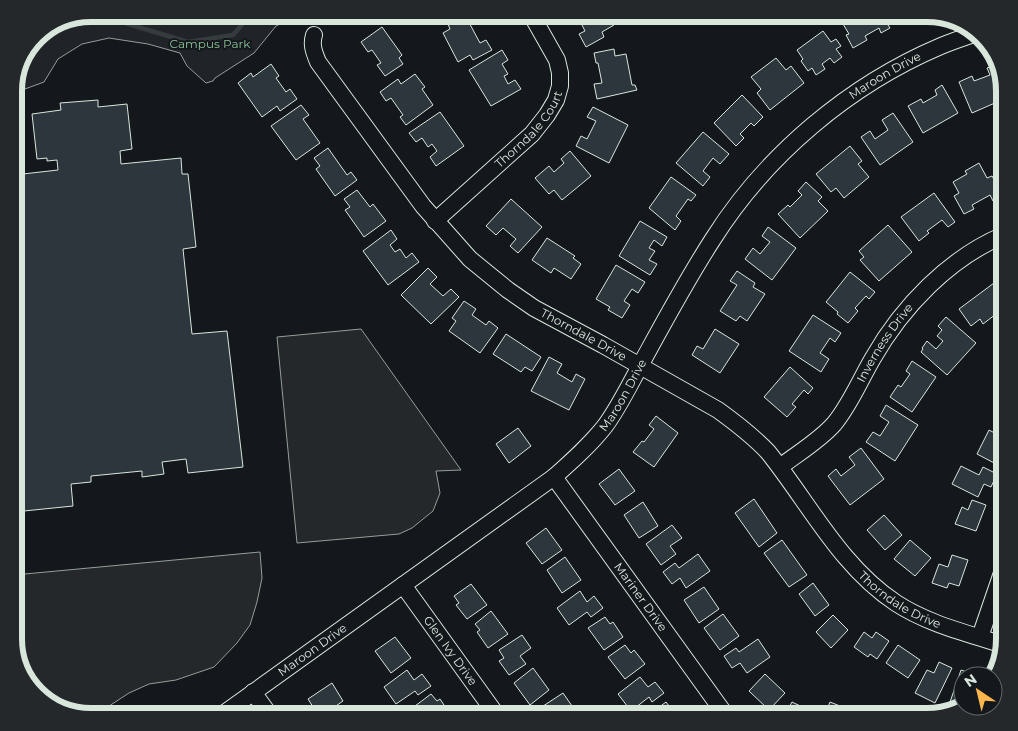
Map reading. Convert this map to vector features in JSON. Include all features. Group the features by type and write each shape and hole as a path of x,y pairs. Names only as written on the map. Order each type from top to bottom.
{"street":[{"name":"Thorndale Court","path":"435,221 532,134 547,116 556,100 560,79 557,60 536,22"},
{"name":"Thorndale Drive","path":"314,35 312,43 318,62 435,221 470,258 508,290 534,308 718,410 736,422 754,438 780,467 860,574 897,604 947,627 996,642"},
{"name":"Maroon Drive","path":"231,708 554,477 579,454 605,425 712,239 750,188 774,162 806,132 869,84 901,65 968,36"},
{"name":"Inverness Drive","path":"780,467 818,439 834,424 848,404 888,335 922,293 964,258 996,238"},
{"name":"Mariner Drive","path":"554,477 721,708"},
{"name":"Glen Ivy Drive","path":"403,585 492,708"},
{"path":"980,637 996,590"},
{"path":"253,692 265,708"}],"green space":[{"name":"Campus Park","path":"91,22 283,22 276,26 254,53 213,81 206,83 187,66 180,53 148,44 109,38 82,44 58,59 44,82 23,90 25,73 34,53 53,34 78,24"}],"shaded area":[{"path":"361,329 461,470 436,471 440,493 433,511 412,528 399,534 297,543 277,337"},
{"path":"260,552 262,578 250,625 237,643 214,667 176,680 149,684 129,693 106,708 91,708 69,705 49,694 37,682 30,670 25,658 23,644 23,574"}],"building":[{"path":"452,22 469,22 480,43 486,40 492,50 473,60 470,55 458,62 443,33 450,29 448,24"},
{"path":"580,22 612,22 614,25 602,32 604,37 586,47 579,34 585,31"},
{"path":"842,22 886,22 890,28 881,33 879,28 865,36 867,40 853,48 846,35 849,34"},
{"path":"382,27 402,55 399,58 403,64 385,76 377,65 381,63 372,50 368,52 361,42"},
{"path":"823,31 831,42 836,39 841,46 836,49 842,57 834,63 830,58 822,64 825,69 816,75 812,68 808,71 801,61 803,59 797,50"},
{"path":"614,49 615,56 626,54 632,85 635,85 637,90 597,99 594,84 602,83 594,53"},
{"path":"502,50 508,60 502,64 508,74 504,76 508,84 515,80 521,89 491,106 469,70"},
{"path":"776,58 786,70 791,66 804,83 770,110 757,93 761,89 751,77"},
{"path":"271,64 279,76 276,78 286,92 290,89 297,99 280,111 277,106 262,117 238,83 251,73 253,77"},
{"path":"991,67 992,69 996,102 972,113 959,82 972,76 974,81 990,75 987,68"},
{"path":"415,74 425,87 422,89 433,105 406,125 400,117 403,115 391,98 386,101 380,92 398,79 401,84"},
{"path":"942,85 958,113 923,133 908,106 921,99 923,103 937,95 935,90"},
{"path":"742,95 763,117 754,126 751,123 740,134 744,138 736,146 714,123"},
{"path":"98,100 98,107 127,104 132,149 120,151 121,164 181,158 182,174 188,174 196,247 183,249 192,334 227,331 243,467 188,473 186,459 162,462 164,474 142,477 142,471 91,476 91,482 71,484 73,506 23,511 23,174 58,170 57,160 37,159 32,114 61,110 60,103"},
{"path":"301,105 309,115 303,119 320,143 296,160 271,126"},
{"path":"593,107 628,125 609,163 576,146 581,136 587,139 596,121 587,117"},
{"path":"440,112 464,146 436,166 430,157 437,151 432,144 428,147 422,138 416,142 409,133"},
{"path":"893,113 913,142 880,165 861,137 870,131 875,139 888,130 882,120"},
{"path":"703,132 729,154 720,164 713,158 703,171 710,177 703,186 676,163"},
{"path":"850,146 862,161 858,164 869,177 844,198 836,188 831,192 816,174"},
{"path":"328,148 347,175 351,172 357,180 335,196 316,169 320,166 314,158"},
{"path":"570,151 591,176 562,200 554,190 549,194 535,178 549,166 554,172 564,163 561,159"},
{"path":"979,163 987,178 992,176 996,183 996,199 993,201 990,195 972,205 974,209 964,214 954,196 959,193 953,182 967,174 965,171"},
{"path":"671,177 696,195 691,201 688,199 676,216 681,221 675,230 649,208"},
{"path":"806,182 822,197 818,201 828,211 800,238 778,214 788,205 790,207 802,195 798,191"},
{"path":"357,190 370,207 373,204 386,221 364,237 345,210 350,207 344,199"},
{"path":"934,193 955,222 948,227 942,220 927,231 929,233 919,241 901,217"},
{"path":"511,199 542,227 518,253 510,246 516,239 503,228 496,235 486,226"},
{"path":"640,221 667,237 662,246 654,240 649,248 655,251 649,260 657,264 650,275 619,256"},
{"path":"888,225 912,252 879,281 860,260 864,257 859,251"},
{"path":"768,227 796,248 772,280 745,259 753,248 760,254 770,242 762,236"},
{"path":"391,230 397,239 390,245 395,252 400,249 406,258 412,253 419,262 388,285 363,251"},
{"path":"547,238 575,256 573,258 581,264 571,279 554,268 551,273 532,260"},
{"path":"616,265 645,282 638,293 632,289 624,301 630,305 622,318 608,310 610,307 596,299"},
{"path":"428,268 437,277 430,284 443,296 451,289 459,297 431,324 401,295"},
{"path":"737,271 755,283 753,287 765,294 747,321 740,316 736,321 720,311 737,285 730,281"},
{"path":"850,272 875,292 869,299 866,296 855,308 858,311 848,323 826,302"},
{"path":"994,283 996,286 996,314 983,324 980,319 971,326 959,309"},
{"path":"464,301 476,309 472,315 486,325 489,321 498,328 480,353 449,331 456,321 452,318"},
{"path":"813,315 841,333 835,342 830,338 820,353 829,359 821,372 789,351"},
{"path":"946,317 976,343 947,375 921,352 927,341 936,349 943,341 937,336 942,330 938,326"},
{"path":"715,329 739,344 720,373 692,355 697,346 703,349"},
{"path":"506,334 541,357 532,371 525,367 521,372 493,354"},
{"path":"549,357 562,364 557,373 572,382 576,374 585,379 569,410 531,391"},
{"path":"912,361 936,377 912,412 890,397 898,385 901,387 910,374 906,371"},
{"path":"790,367 813,388 808,394 804,390 792,404 796,407 787,417 764,397"},
{"path":"886,405 918,425 895,461 866,442 873,432 880,436 889,422 880,416"},
{"path":"656,416 678,433 654,467 633,452 654,429 649,425"},
{"path":"518,428 531,446 509,463 496,444"},
{"path":"989,430 996,434 996,464 977,454"},
{"path":"861,448 884,479 850,505 828,476 836,469 841,476 855,465 849,457"},
{"path":"961,466 979,475 983,467 996,474 991,487 984,484 978,497 952,484"},
{"path":"619,469 635,491 615,505 599,484"},
{"path":"754,499 777,533 759,547 735,513"},
{"path":"972,500 986,505 976,531 955,524 962,507 968,510"},
{"path":"643,502 658,526 639,538 624,515"},
{"path":"884,515 902,535 885,550 867,530"},
{"path":"672,525 682,538 670,546 676,554 661,565 646,544"},
{"path":"546,528 562,550 542,564 526,543"},
{"path":"782,540 807,575 789,587 764,553"},
{"path":"910,540 931,558 915,576 894,559"},
{"path":"698,554 710,571 686,588 680,578 672,584 663,572 675,563 679,568"},
{"path":"952,555 968,560 959,586 949,583 947,588 932,583 939,564 948,567"},
{"path":"565,557 581,580 562,593 547,570"},
{"path":"813,583 829,605 815,616 799,594"},
{"path":"471,584 487,605 467,619 456,605 459,603 454,596"},
{"path":"704,587 719,609 699,623 684,600"},
{"path":"580,591 587,602 594,596 603,608 591,617 587,612 569,625 557,608"},
{"path":"491,611 508,634 488,648 477,632 480,630 475,624"},
{"path":"723,614 739,636 720,650 704,628"},
{"path":"833,615 848,630 831,648 816,632"},
{"path":"605,617 610,624 613,622 623,637 604,650 588,628"},
{"path":"864,632 872,638 876,632 889,641 877,659 870,654 868,657 854,647"},
{"path":"522,635 531,648 520,656 526,664 509,675 499,661 504,658 499,650"},
{"path":"395,637 411,658 391,673 375,651"},
{"path":"758,639 770,657 747,673 740,663 732,668 724,656 736,648 739,652"},
{"path":"625,645 631,653 634,650 645,664 625,679 608,657"},
{"path":"898,645 920,660 908,678 886,663"},
{"path":"939,662 952,668 935,703 915,693 927,670 934,673"},
{"path":"533,668 549,690 530,705 514,683"},
{"path":"407,670 414,680 422,674 431,686 418,695 415,691 396,704 384,687"},
{"path":"765,674 785,693 771,708 767,708 749,691"},
{"path":"640,677 648,687 655,682 664,693 652,702 649,697 635,708 629,708 618,694"},
{"path":"332,683 343,701 333,708 314,708 308,699"},
{"path":"563,693 572,706 569,708 540,708"},
{"path":"953,693 953,703 949,705"},
{"path":"431,694 437,701 440,699 446,708 416,708 415,706"},
{"path":"666,702 670,708 658,708"},
{"path":"792,702 804,708 789,708"},
{"path":"830,702 845,708 828,708"}],"waterway":[{"path":"125,22 188,42 233,35 244,22"}]}
